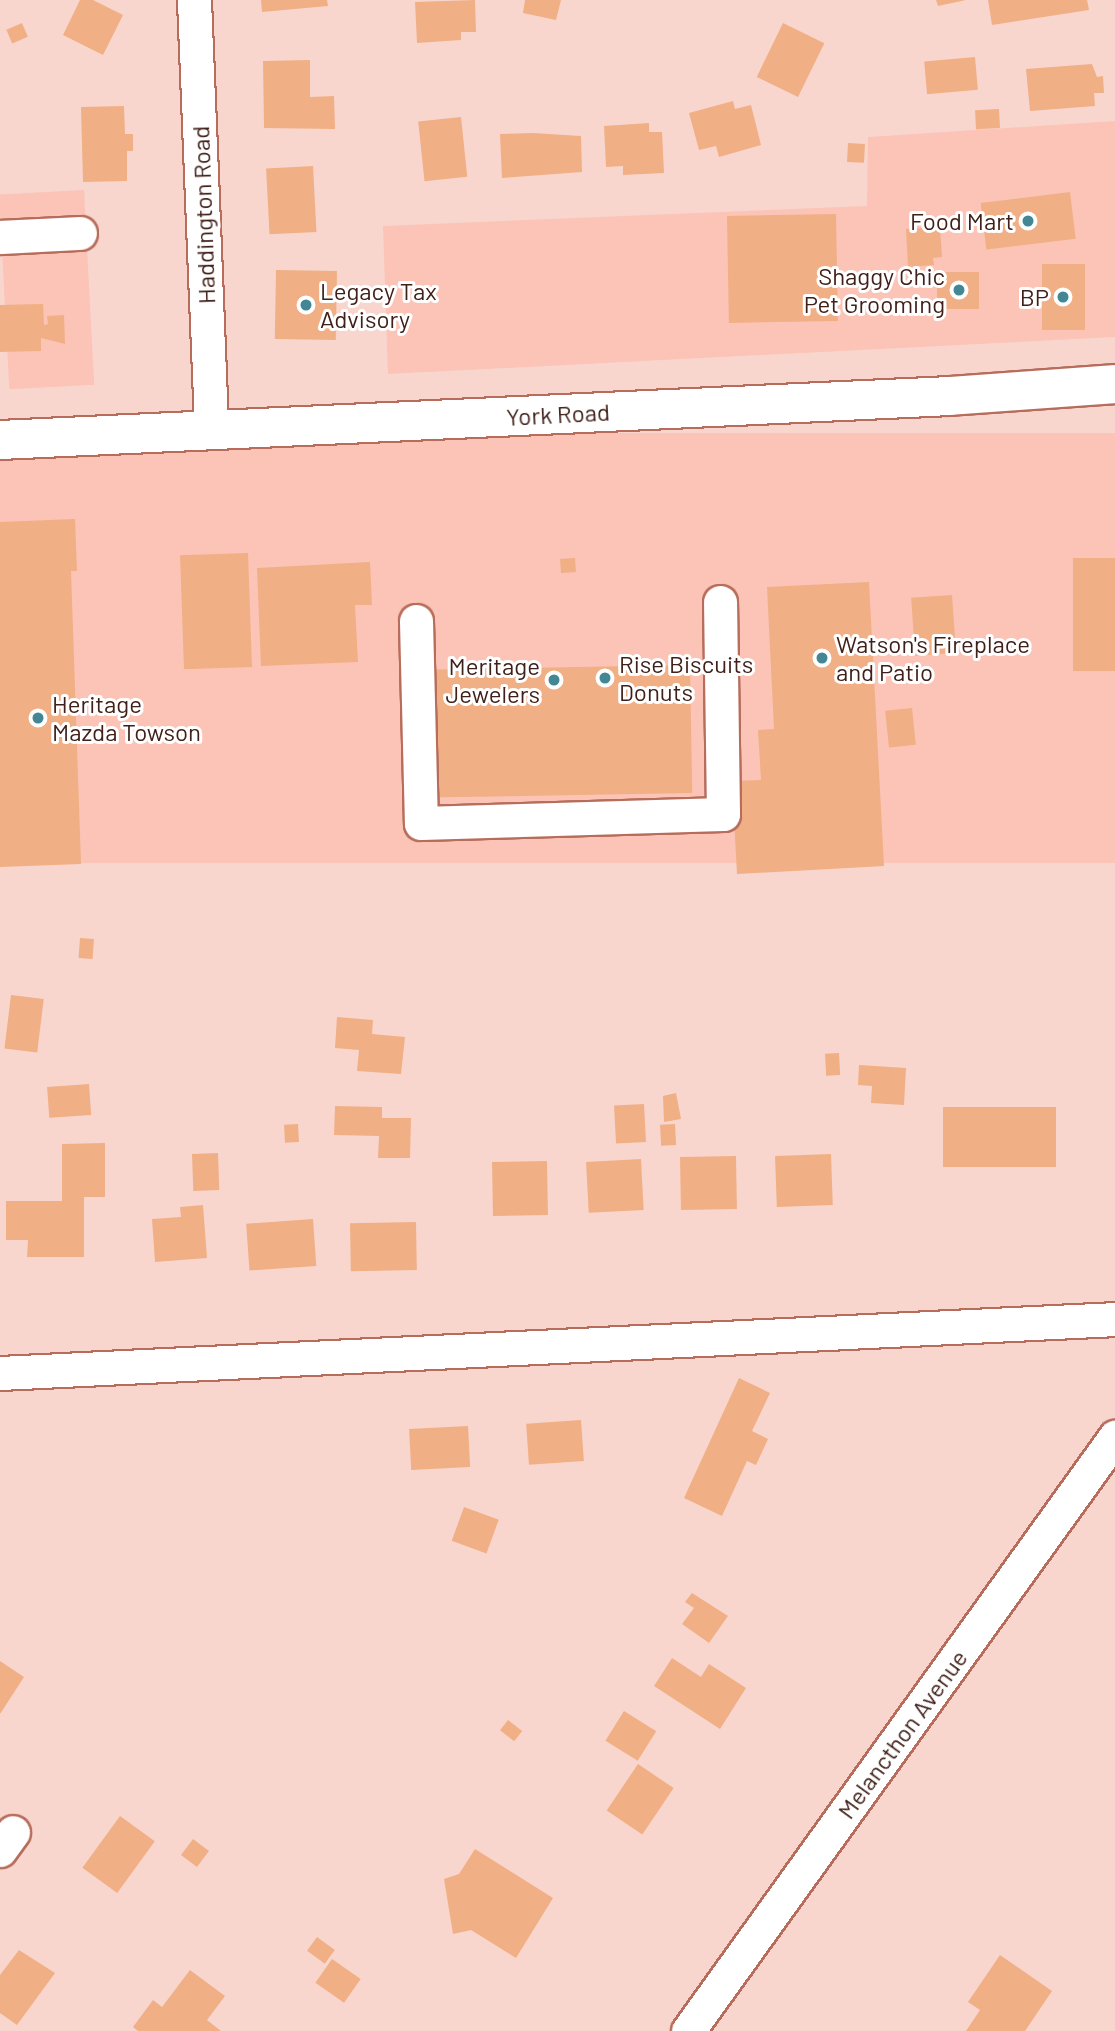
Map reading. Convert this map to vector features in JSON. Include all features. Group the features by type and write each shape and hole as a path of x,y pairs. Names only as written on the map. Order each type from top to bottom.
{"main road":[{"name":"York Road","path":"0,440 949,396 1115,384"}],"street":[{"name":"Haddington Road","path":"194,0 211,430"},
{"path":"0,237 80,233"},
{"path":"416,621 421,823 723,814 720,602"},
{"path":"0,1373 1115,1319"},
{"name":"Melancthon Avenue","path":"688,2031 1115,1437"}],"shaded area":[{"path":"1115,121 1115,337 388,374 383,226 867,206 868,137"},
{"path":"84,190 94,385 9,389 0,194"},
{"path":"0,433 1115,433 1115,863 0,863"}],"building":[{"path":"80,0 93,0 123,15 103,55 63,35"},
{"path":"261,0 327,0 328,6 262,12"},
{"path":"475,0 476,32 461,32 461,40 417,43 415,2"},
{"path":"525,0 561,0 556,20 523,13"},
{"path":"936,0 966,0 938,6"},
{"path":"988,0 1087,0 1089,10 992,25"},
{"path":"22,23 28,37 12,43 6,30"},
{"path":"783,23 824,43 798,97 757,77"},
{"path":"975,57 978,90 927,94 924,61"},
{"path":"310,60 310,97 334,96 335,129 264,128 263,61"},
{"path":"1092,64 1097,77 1103,76 1104,93 1094,93 1095,106 1030,111 1026,69"},
{"path":"733,101 735,109 751,105 761,145 719,157 716,146 699,150 689,113"},
{"path":"124,106 125,134 133,134 133,151 127,151 127,181 83,182 81,107"},
{"path":"999,109 1000,128 976,129 975,110"},
{"path":"461,117 467,177 425,181 418,121"},
{"path":"649,123 649,132 662,132 664,173 623,175 623,166 606,167 604,126"},
{"path":"500,134 581,136 582,172 502,178"},
{"path":"848,143 865,144 864,163 847,162"},
{"path":"313,166 316,232 270,234 266,168"},
{"name":"Food Mart","path":"1070,192 1076,239 986,250 981,203"},
{"path":"836,214 838,321 729,323 727,216"},
{"path":"940,227 942,257 933,258 934,265 908,267 906,229"},
{"name":"BP","path":"1042,264 1085,264 1085,330 1042,330"},
{"name":"Legacy Tax Advisory","path":"276,270 337,271 336,340 275,339"},
{"path":"937,272 979,272 979,309 937,309"},
{"path":"43,304 44,325 48,324 47,316 64,315 65,344 41,338 41,351 0,352 0,305"},
{"name":"Heritage Mazda Towson","path":"75,519 77,571 71,571 81,864 0,867 0,522"},
{"path":"248,553 252,667 184,669 180,555"},
{"path":"575,558 576,572 561,573 560,559"},
{"path":"1073,558 1115,558 1115,671 1073,671"},
{"path":"370,562 372,605 355,605 358,662 261,666 257,568"},
{"name":"Watson's Fireplace and Patio","path":"869,582 884,866 737,874 732,781 761,780 758,730 774,729 767,587"},
{"path":"952,595 956,653 915,656 911,598"},
{"path":"690,665 692,793 426,798 424,670"},
{"path":"912,708 916,745 889,748 885,711"},
{"path":"80,938 94,939 93,959 79,958"},
{"path":"11,995 44,999 37,1053 4,1049"},
{"path":"337,1017 373,1020 372,1034 405,1037 401,1074 357,1071 359,1050 335,1048"},
{"path":"839,1053 840,1075 826,1076 825,1054"},
{"path":"859,1065 906,1068 904,1105 871,1103 872,1086 858,1085"},
{"path":"89,1084 91,1115 49,1118 47,1087"},
{"path":"676,1093 681,1119 664,1122 663,1096"},
{"path":"644,1104 646,1142 616,1144 614,1106"},
{"path":"335,1106 382,1107 382,1118 411,1118 410,1158 378,1158 379,1136 334,1135"},
{"path":"943,1107 1056,1107 1056,1167 943,1167"},
{"path":"298,1124 299,1142 285,1143 284,1125"},
{"path":"675,1124 676,1145 661,1146 660,1125"},
{"path":"105,1143 105,1197 84,1197 84,1257 27,1257 28,1240 6,1240 6,1201 62,1201 62,1144"},
{"path":"218,1153 219,1190 193,1191 192,1154"},
{"path":"831,1154 833,1205 777,1207 775,1156"},
{"path":"736,1156 737,1209 681,1210 680,1157"},
{"path":"641,1159 644,1210 589,1213 586,1162"},
{"path":"547,1161 548,1215 493,1216 492,1162"},
{"path":"203,1205 207,1258 155,1262 152,1219 181,1217 180,1207"},
{"path":"313,1219 316,1266 249,1271 246,1224"},
{"path":"416,1222 417,1270 351,1271 350,1223"},
{"path":"739,1378 770,1393 752,1431 768,1439 756,1465 747,1461 722,1516 684,1498"},
{"path":"581,1420 584,1461 529,1465 526,1424"},
{"path":"468,1426 470,1467 411,1470 409,1429"},
{"path":"464,1507 499,1520 486,1553 452,1541"},
{"path":"692,1593 728,1616 709,1643 682,1624 694,1608 685,1602"},
{"path":"672,1658 701,1677 709,1664 746,1688 720,1729 654,1686"},
{"path":"0,1661 24,1677 0,1714"},
{"path":"624,1711 656,1731 638,1761 605,1741"},
{"path":"508,1720 522,1731 514,1741 500,1730"},
{"path":"638,1764 674,1788 642,1834 607,1810"},
{"path":"120,1816 155,1841 117,1893 82,1868"},
{"path":"193,1839 209,1851 197,1867 181,1855"},
{"path":"475,1849 553,1898 516,1958 471,1930 453,1934 444,1879 459,1874"},
{"path":"317,1937 335,1950 325,1964 307,1951"},
{"path":"19,1950 55,1973 17,2025 0,2013 0,1975"},
{"path":"1000,1955 1052,1991 1025,2031 966,2031 980,2010 968,2002"},
{"path":"332,1959 361,1979 344,2003 315,1983"},
{"path":"190,1970 225,1996 207,2020 221,2031 138,2031 133,2027 153,2000 162,2007"}],"place":[{"name":"Food Mart","path":"1028,221"},
{"name":"Shaggy Chic Pet Grooming","path":"959,290"},
{"name":"BP","path":"1063,297"},
{"name":"Legacy Tax Advisory","path":"306,305"},
{"name":"Watson's Fireplace and Patio","path":"822,658"},
{"name":"Rise Biscuits Donuts","path":"605,678"},
{"name":"Meritage Jewelers","path":"554,680"},
{"name":"Heritage Mazda Towson","path":"38,718"}]}
